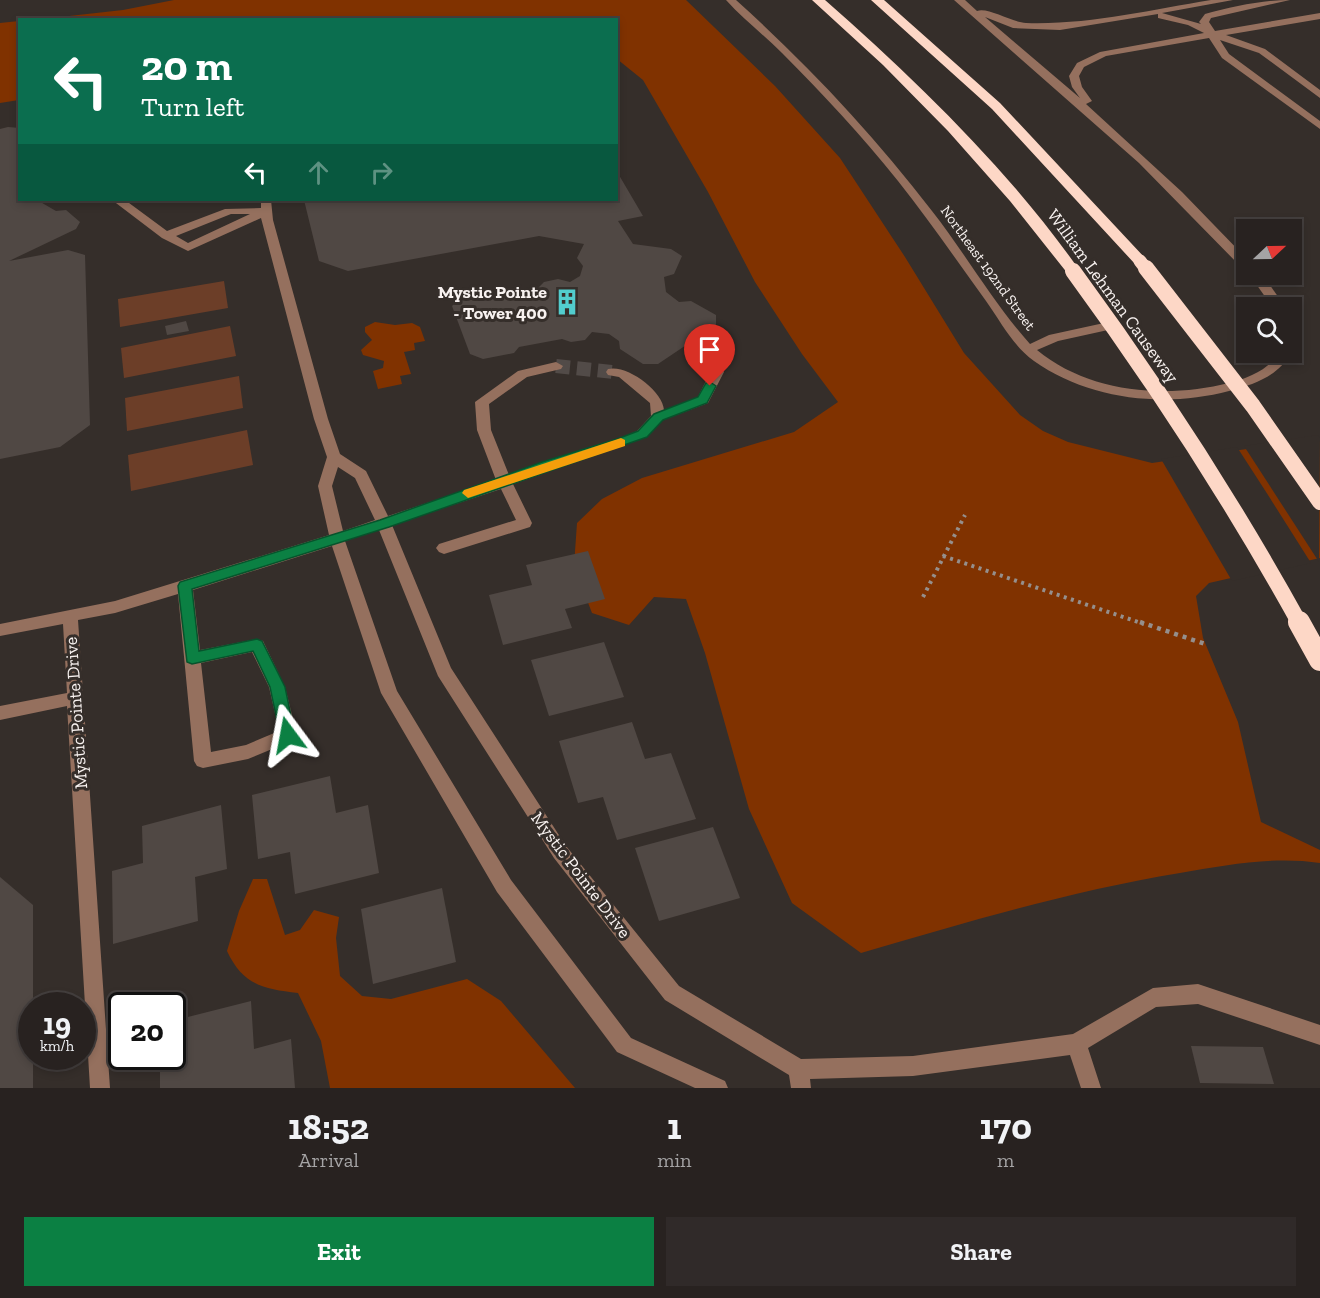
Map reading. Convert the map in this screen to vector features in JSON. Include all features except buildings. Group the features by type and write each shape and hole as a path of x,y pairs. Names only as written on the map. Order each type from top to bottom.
{"highway":[{"name":"William Lehman Causeway","path":"877,0 936,51 1016,126 1140,261 1233,380 1320,502"},
{"path":"892,0 936,51"},
{"name":"William Lehman Causeway","path":"814,3 864,40 969,146 1073,271 1185,430 1242,522 1320,660"}],"street":[{"name":"Northeast 192nd Street","path":"731,0 793,59 862,131 923,205 1028,349 1055,368 1084,382 1118,391 1154,395 1202,393 1233,386 1274,368 1280,363"},
{"path":"960,0 995,18 1031,27 1060,27 1228,0"},
{"path":"960,0 1102,121 1183,198 1236,254"},
{"path":"1285,0 1208,16 1204,22 1215,35 1225,56 1320,126"},
{"path":"1137,16 1170,17 1262,51 1320,95"},
{"path":"1102,121 1075,82 1074,76 1080,65 1112,51 1320,16"},
{"path":"119,201 166,236 188,247 267,210"},
{"path":"166,236 229,211 267,210"},
{"path":"267,210 321,419 334,457 325,486 337,538 389,693 504,885 624,1045 718,1088"},
{"path":"1263,285 1273,297"},
{"path":"1028,349 1054,338 1104,327"},
{"path":"444,548 525,523 504,481 484,430 482,402 523,374 556,366"},
{"path":"613,372 623,373 657,401 658,417"},
{"path":"384,523 642,434 658,417 703,400 717,372"},
{"name":"Mystic Pointe Drive","path":"334,457 361,475 384,523 444,671 560,852 672,993 800,1078 1076,1044 1153,998 1198,994 1320,1035"},
{"name":"Mystic Pointe Drive","path":"100,1088 70,616 115,607 384,523"},
{"path":"185,586 192,658 203,761 248,752 288,735 277,687 257,645 192,658"},
{"path":"0,630 70,616"},
{"path":"0,713 75,698"},
{"path":"1076,1044 1091,1088"}],"path":[{"path":"923,597 966,515"},
{"path":"943,556 1205,644"}],"shaded area":[{"path":"174,0 686,0 775,86 840,158 964,353 1020,415 1043,431 1068,442 1152,463 1320,438 1320,558 1209,583 1196,596 1203,638 1238,722 1261,822 1320,850 1320,863 1285,860 1250,862 1139,880 1019,908 861,953 792,903 749,809 705,653 686,599 654,597 629,625 592,613 574,566 577,523 602,499 642,478 794,432 838,402 802,354 755,282 708,192 643,80 618,60 618,18 552,18 549,16 538,18 51,18 123,10"},
{"path":"18,21 18,100 0,103 0,23"},
{"path":"224,281 228,308 120,327 118,299"},
{"path":"375,322 395,325 412,323 420,327 425,341 414,343 415,350 404,352 411,374 400,376 402,384 378,389 373,371 383,368 384,361 363,355 361,350 372,340 365,332 365,327"},
{"path":"230,326 236,356 124,378 121,348"},
{"path":"239,376 243,408 127,431 125,398"},
{"path":"247,430 253,465 131,491 128,455"},
{"path":"253,879 267,879 285,935 300,930 314,910 339,917 336,938 340,976 362,996 391,999 467,979 501,1001 575,1088 330,1088 321,1041 298,993 274,990 255,983 240,971 227,951 239,911"}],"pier":[{"path":"1318,435 1320,438 1319,562 1244,446"},
{"path":"1237,447 1311,563 1232,581 1161,459"}],"tunnel":[{"path":"556,366 613,372"}],"slow traffic":[{"path":"468,493 621,443"}],"place":[{"name":"Mystic Pointe - Tower 400","path":"567,302"}],"route":[{"path":"288,735 277,687 257,645 192,658 185,586 260,564 621,442 642,434 658,417 703,400 710,386"}]}
